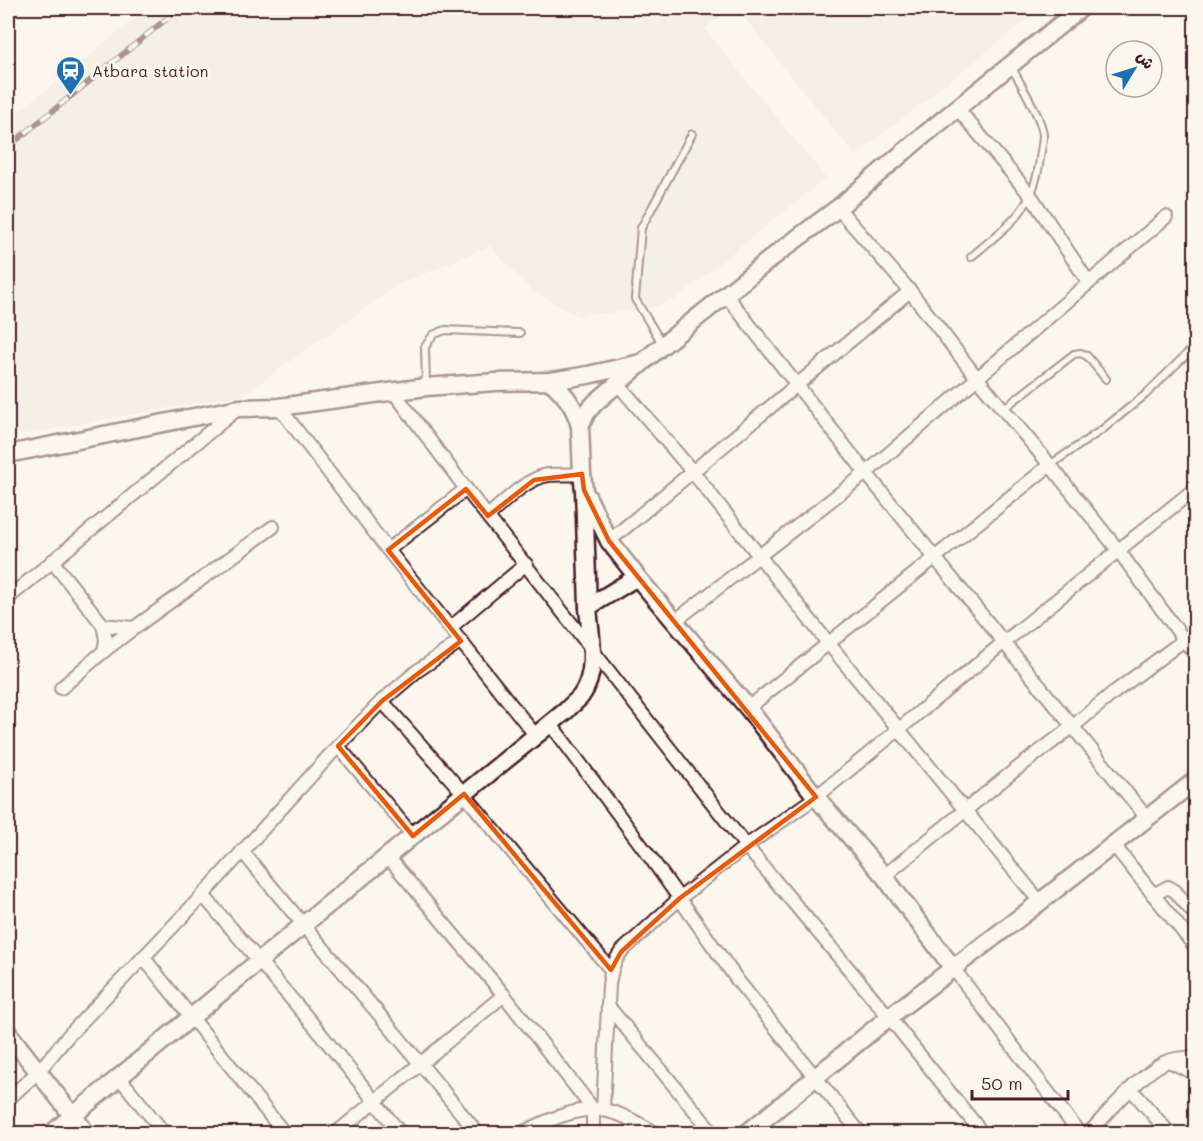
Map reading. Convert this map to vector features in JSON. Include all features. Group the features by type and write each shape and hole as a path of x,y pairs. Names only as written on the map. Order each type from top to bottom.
{"main road":[{"path":"580,426 587,412 596,402 663,345 838,208 1010,64 1081,8"},
{"path":"8,454 239,408 279,407 426,387 550,381 642,363"},
{"path":"51,1134 536,736 581,696 591,671 592,650 580,426 576,411 566,395 550,381"},
{"path":"583,482 609,541 748,708 816,797 884,876 953,968"},
{"path":"588,607 637,577"},
{"path":"746,1134 889,1017 1196,780"},
{"path":"8,1033 87,1134"}],"street":[{"path":"957,108 1031,196 1089,283"},
{"path":"838,208 910,291 977,378 1118,550 1196,656"},
{"path":"675,621 866,473 1166,217"},
{"path":"609,541 910,291"},
{"path":"726,295 866,473 1147,818"},
{"path":"618,384 692,471 898,730 1040,902"},
{"path":"393,392 466,489 746,846 889,1017 982,1134"},
{"path":"279,407 388,550 536,736"},
{"path":"8,598 239,408"},
{"path":"748,708 1050,465"},
{"path":"488,516 521,488 546,475 583,482"},
{"path":"593,1134 598,1110 612,970 621,952 680,898 746,846 816,797 1196,488"},
{"path":"388,550 466,489"},
{"path":"61,688 134,628 273,527"},
{"path":"52,561 103,625 106,640 104,651"},
{"path":"450,628 526,564"},
{"path":"103,625 134,628"},
{"path":"884,876 1112,694 1196,631"},
{"path":"8,1099 38,1072 68,1036 203,895 242,850 382,701 417,671 461,641"},
{"path":"382,701 464,794 612,970"},
{"path":"550,723 651,857 738,981 861,1134"},
{"path":"338,746 413,836"},
{"path":"1113,844 1196,948"},
{"path":"242,850 303,925 422,1063 478,1134"},
{"path":"388,857 598,1110"},
{"path":"1153,895 1168,887 1175,891 1196,916"},
{"path":"203,895 316,1028 401,1134"},
{"path":"144,957 285,1134"},
{"path":"953,968 1080,1134"},
{"path":"335,1134 504,995"},
{"path":"608,1006 714,1134"},
{"path":"1088,1134 1147,1075 1169,1061 1196,1057"},
{"path":"1169,1061 1196,1074"},
{"path":"119,1077 165,1134"},
{"path":"1131,1089 1170,1134"},
{"path":"520,1134 558,1118 578,1112 598,1110 626,1118 658,1134"}],"lane":[{"path":"971,257 1016,219 1031,196 1039,169 1043,134 1033,108 1010,64"},
{"path":"663,345 635,299 641,228 692,134"},
{"path":"426,387 425,347 433,335 445,330 520,333"},
{"path":"1050,465 1103,429 1145,395 1196,345"},
{"path":"1003,409 1074,354 1081,353 1087,356 1106,380"}],"highlighted area":[{"path":"582,474 584,490 609,541 816,797 680,898 621,952 611,970 464,794 413,836 338,746 382,701 461,641 388,550 466,489 488,516 534,480"}],"shaded area":[{"path":"148,8 731,8 705,29 826,178 674,300 647,309 578,316 531,291 490,246 398,285 243,395 8,437 8,120"},
{"path":"736,8 1042,8 855,156"}],"railway":[{"path":"8,147 180,8"}],"place":[{"name":"Atbara station","path":"71,96"}]}
